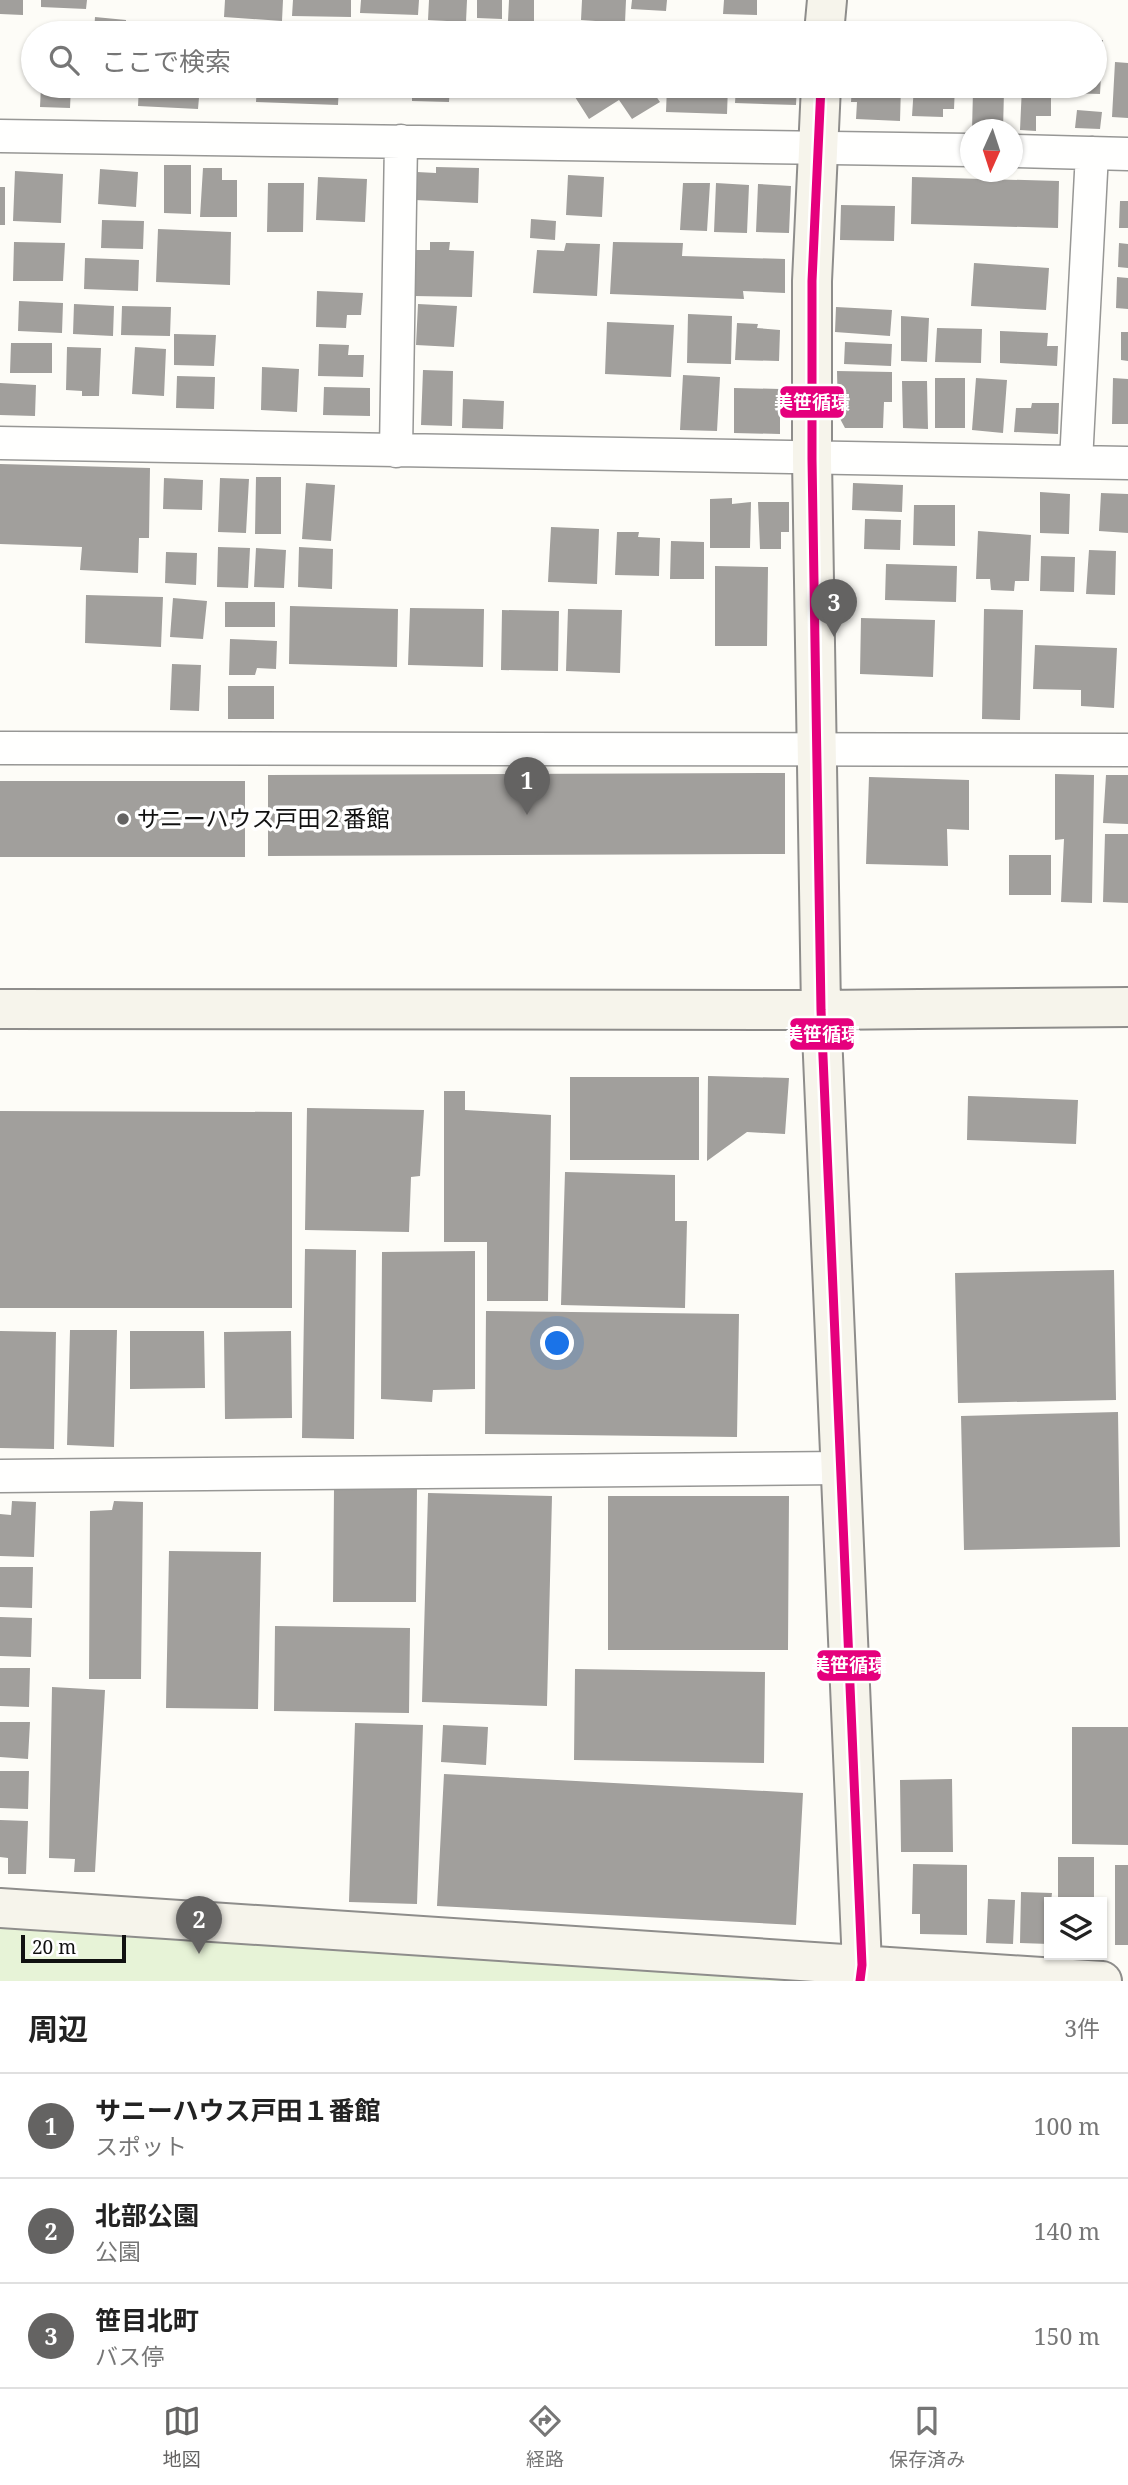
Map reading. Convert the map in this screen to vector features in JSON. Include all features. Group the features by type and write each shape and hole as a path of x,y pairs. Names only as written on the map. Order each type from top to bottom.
{"street":[{"path":"825,21 827,0"},
{"path":"820,98 812,281 812,458 821,1010 861,1973"},
{"path":"0,136 960,150"},
{"path":"396,451 401,141"},
{"path":"1023,151 1128,154"},
{"path":"1076,463 1092,153"},
{"path":"0,443 1128,463"},
{"path":"0,748 1128,750"},
{"path":"0,1009 821,1010 1128,1007"},
{"path":"0,1476 841,1468"},
{"path":"0,1908 861,1973 1102,1981"}],"green space":[{"path":"0,1928 796,1981 0,1981"}],"building":[{"path":"0,0 23,0 23,15 0,14"},
{"path":"41,0 87,0 86,9 41,7"},
{"path":"225,0 283,0 282,21 224,17"},
{"path":"293,0 351,0 351,17 292,16"},
{"path":"361,0 419,0 418,15 360,13"},
{"path":"429,0 467,0 466,21 428,20"},
{"path":"477,0 502,0 502,19 477,18"},
{"path":"509,0 534,0 534,21 508,21"},
{"path":"582,0 626,0 625,21 581,20"},
{"path":"632,0 667,0 666,11 631,9"},
{"path":"724,0 757,0 757,15 723,14"},
{"path":"95,17 126,20 126,21 95,21"},
{"path":"1115,62 1128,63 1128,118 1112,117"},
{"path":"40,98 70,98 70,108 40,107"},
{"path":"138,98 199,98 198,109 138,106"},
{"path":"256,98 338,98 338,105 256,102"},
{"path":"412,98 449,98 449,102 412,101"},
{"path":"576,98 657,98 660,102 632,119 619,100 589,119"},
{"path":"667,98 728,98 727,114 666,112"},
{"path":"735,98 796,98 796,105 735,103"},
{"path":"851,98 901,98 900,121 856,119 857,102 851,102"},
{"path":"913,98 954,98 954,109 943,109 943,117 912,116"},
{"path":"973,98 1004,98 1003,119 972,119"},
{"path":"1021,98 1051,98 1051,116 1036,116 1036,131 1023,130"},
{"path":"1077,110 1102,112 1100,129 1075,128"},
{"path":"164,165 191,165 191,214 164,213"},
{"path":"436,167 479,168 478,203 415,200 417,172 436,173"},
{"path":"203,168 222,168 222,180 237,180 237,217 200,217"},
{"path":"100,169 138,172 136,207 98,204"},
{"path":"15,171 63,174 61,223 13,221"},
{"path":"568,175 604,177 602,217 566,215"},
{"path":"318,177 367,179 365,222 316,220"},
{"path":"912,177 960,178 960,182 1059,181 1058,228 911,224"},
{"path":"268,183 304,183 303,232 267,232"},
{"path":"683,183 710,183 707,231 680,230"},
{"path":"716,183 749,185 747,233 714,232"},
{"path":"758,184 791,186 789,233 756,232"},
{"path":"0,187 5,187 5,225 0,225"},
{"path":"1120,201 1128,201 1128,228 1119,228"},
{"path":"841,205 895,206 894,241 840,240"},
{"path":"531,219 556,221 555,240 530,238"},
{"path":"102,220 144,221 143,249 101,248"},
{"path":"158,229 231,232 230,285 156,282"},
{"path":"14,242 65,243 63,281 13,281"},
{"path":"430,242 450,242 449,250 474,251 472,297 414,296 416,250 430,250"},
{"path":"613,242 683,243 682,256 785,259 785,293 743,291 744,299 610,294"},
{"path":"566,243 600,244 597,296 533,293 537,250 564,251"},
{"path":"1119,243 1128,244 1128,268 1118,267"},
{"path":"85,258 139,260 138,291 84,289"},
{"path":"974,263 1049,268 1046,310 971,306"},
{"path":"1117,277 1128,278 1128,309 1116,308"},
{"path":"317,291 363,293 361,315 347,315 346,328 316,327"},
{"path":"19,301 63,303 62,333 18,331"},
{"path":"74,304 114,306 113,336 73,334"},
{"path":"418,304 457,306 454,347 416,345"},
{"path":"122,306 171,307 170,336 121,335"},
{"path":"836,307 892,310 890,336 835,332"},
{"path":"688,314 732,316 731,364 687,363"},
{"path":"901,316 929,318 927,362 901,361"},
{"path":"607,322 674,325 671,377 605,374"},
{"path":"737,323 758,324 757,328 780,330 779,361 735,360"},
{"path":"937,328 982,329 981,363 935,362"},
{"path":"1000,331 1048,333 1047,346 1058,346 1057,366 1000,363"},
{"path":"1121,332 1128,332 1128,361 1121,360"},
{"path":"174,334 216,335 214,366 174,365"},
{"path":"845,342 892,344 891,366 844,364"},
{"path":"11,343 52,343 52,373 10,373"},
{"path":"319,344 349,345 348,355 364,355 363,377 318,376"},
{"path":"67,347 101,348 99,396 82,396 82,391 66,390"},
{"path":"135,347 166,349 164,396 132,394"},
{"path":"262,367 299,369 297,412 261,410"},
{"path":"423,370 453,371 452,426 421,425"},
{"path":"837,371 892,372 892,402 884,402 883,428 845,428 838,415"},
{"path":"683,375 720,377 717,431 680,430"},
{"path":"177,376 215,377 214,409 176,408"},
{"path":"935,378 965,378 965,428 935,428"},
{"path":"976,378 1007,380 1003,433 972,430"},
{"path":"1113,378 1128,379 1128,424 1112,424"},
{"path":"902,381 927,381 928,429 903,428"},
{"path":"0,383 36,385 35,416 0,415"},
{"path":"324,387 370,388 370,416 323,415"},
{"path":"734,388 780,389 780,434 734,433"},
{"path":"463,399 504,401 503,429 462,428"},
{"path":"1032,403 1059,403 1058,434 1014,432 1016,408 1031,408"},
{"path":"0,464 150,468 149,538 139,538 138,573 80,570 82,547 0,544"},
{"path":"256,477 281,477 281,534 255,534"},
{"path":"164,478 203,480 202,510 163,509"},
{"path":"220,478 249,479 246,533 218,532"},
{"path":"306,483 335,485 331,541 302,539"},
{"path":"853,483 903,485 902,512 852,510"},
{"path":"1040,492 1070,494 1069,534 1040,533"},
{"path":"1101,493 1128,494 1128,533 1099,531"},
{"path":"732,498 732,504 751,502 750,548 710,548 710,499"},
{"path":"758,502 789,502 789,532 781,532 781,549 760,549"},
{"path":"914,505 955,505 955,546 913,545"},
{"path":"865,519 901,520 900,550 864,549"},
{"path":"551,527 599,529 597,584 548,582"},
{"path":"978,531 1031,535 1029,581 1015,581 1014,591 991,590 990,579 976,579"},
{"path":"617,532 639,532 638,537 660,538 659,576 615,575"},
{"path":"671,541 704,542 704,579 670,579"},
{"path":"218,547 250,548 248,588 217,587"},
{"path":"299,547 333,549 332,589 298,587"},
{"path":"256,548 286,550 284,588 254,587"},
{"path":"1089,550 1116,551 1115,595 1086,594"},
{"path":"166,552 197,553 196,585 165,583"},
{"path":"1041,556 1075,557 1074,592 1040,591"},
{"path":"886,564 957,566 956,602 885,600"},
{"path":"715,566 768,567 767,646 715,646"},
{"path":"86,595 163,597 161,647 85,643"},
{"path":"173,598 207,601 203,639 170,637"},
{"path":"225,602 275,602 275,627 225,627"},
{"path":"290,606 398,609 397,667 289,664"},
{"path":"410,608 484,609 483,667 408,665"},
{"path":"568,609 622,610 620,673 566,671"},
{"path":"984,609 1023,610 1020,720 982,719"},
{"path":"502,610 559,611 558,671 501,670"},
{"path":"861,618 935,620 933,677 860,674"},
{"path":"230,639 277,641 276,669 257,668 255,675 229,675"},
{"path":"1035,645 1117,648 1114,708 1081,706 1081,690 1033,689"},
{"path":"172,664 201,665 199,711 170,710"},
{"path":"228,686 274,686 274,719 228,719"},
{"path":"785,773 785,854 268,856 268,775"},
{"path":"1055,774 1094,775 1092,903 1061,902 1064,839 1055,840"},
{"path":"1106,775 1128,775 1128,824 1103,823"},
{"path":"869,777 969,780 969,830 947,829 948,866 866,864"},
{"name":"サニーハウス戸田２番館","path":"0,781 245,781 245,857 0,857"},
{"path":"1105,834 1128,834 1128,903 1103,902"},
{"path":"1009,855 1051,855 1051,895 1009,895"},
{"path":"708,1076 789,1078 785,1134 747,1132 707,1161"},
{"path":"570,1077 699,1077 699,1160 570,1160"},
{"path":"444,1091 465,1091 465,1110 551,1115 548,1301 487,1301 487,1242 444,1242"},
{"path":"968,1096 1078,1100 1076,1144 967,1140"},
{"path":"307,1108 424,1110 420,1176 411,1177 409,1232 305,1230"},
{"path":"0,1111 292,1112 292,1308 0,1308"},
{"path":"565,1172 675,1175 675,1221 687,1221 685,1308 561,1305"},
{"path":"305,1249 356,1250 354,1439 302,1438"},
{"path":"475,1251 475,1389 433,1390 432,1402 381,1399 382,1252"},
{"path":"1114,1270 1116,1400 958,1403 955,1273"},
{"path":"486,1311 739,1314 737,1437 485,1434"},
{"path":"70,1330 117,1330 114,1447 67,1445"},
{"path":"0,1331 56,1332 54,1449 0,1448"},
{"path":"130,1331 204,1331 205,1388 130,1389"},
{"path":"291,1331 292,1418 225,1419 224,1332"},
{"path":"1118,1412 1120,1547 964,1550 961,1416"},
{"path":"334,1489 417,1489 416,1602 333,1602"},
{"path":"428,1493 552,1496 547,1706 422,1702"},
{"path":"608,1496 789,1496 788,1650 608,1650"},
{"path":"12,1501 36,1502 34,1557 0,1556 0,1514 11,1515"},
{"path":"114,1501 143,1502 141,1679 89,1679 90,1511 112,1510"},
{"path":"169,1551 261,1552 258,1709 166,1708"},
{"path":"0,1567 33,1567 32,1608 0,1607"},
{"path":"0,1617 32,1618 31,1657 0,1656"},
{"path":"275,1626 410,1628 409,1713 274,1711"},
{"path":"0,1668 30,1668 29,1707 0,1706"},
{"path":"575,1669 765,1672 764,1763 574,1760"},
{"path":"52,1687 105,1690 95,1872 74,1872 75,1859 49,1858"},
{"path":"0,1722 30,1722 28,1759 0,1757"},
{"path":"355,1723 423,1725 417,1904 349,1902"},
{"path":"443,1725 488,1727 486,1765 441,1762"},
{"path":"1072,1727 1128,1727 1128,1845 1072,1844"},
{"path":"0,1771 29,1771 28,1809 0,1808"},
{"path":"444,1774 803,1793 796,1925 437,1906"},
{"path":"952,1779 953,1852 901,1852 900,1780"},
{"path":"0,1820 28,1821 26,1874 8,1874 8,1858 0,1857"},
{"path":"1058,1857 1094,1857 1094,1897 1058,1897"},
{"path":"913,1864 967,1865 967,1935 920,1934 920,1914 912,1914"},
{"path":"1115,1865 1128,1865 1128,1945 1115,1945"},
{"path":"1021,1892 1052,1893 1052,1897 1044,1897 1044,1944 1020,1943"},
{"path":"988,1899 1015,1900 1013,1944 986,1943"}],"transit line":[{"name":"美笹循環","path":"820,98 812,281 812,459 821,1010 862,1965 860,1981"}],"place":[{"name":"笹目北町","path":"834,637"},
{"name":"サニーハウス戸田１番館","path":"527,815"},
{"name":"サニーハウス戸田２番館","path":"123,819"},
{"name":"北部公園","path":"199,1954"}]}
